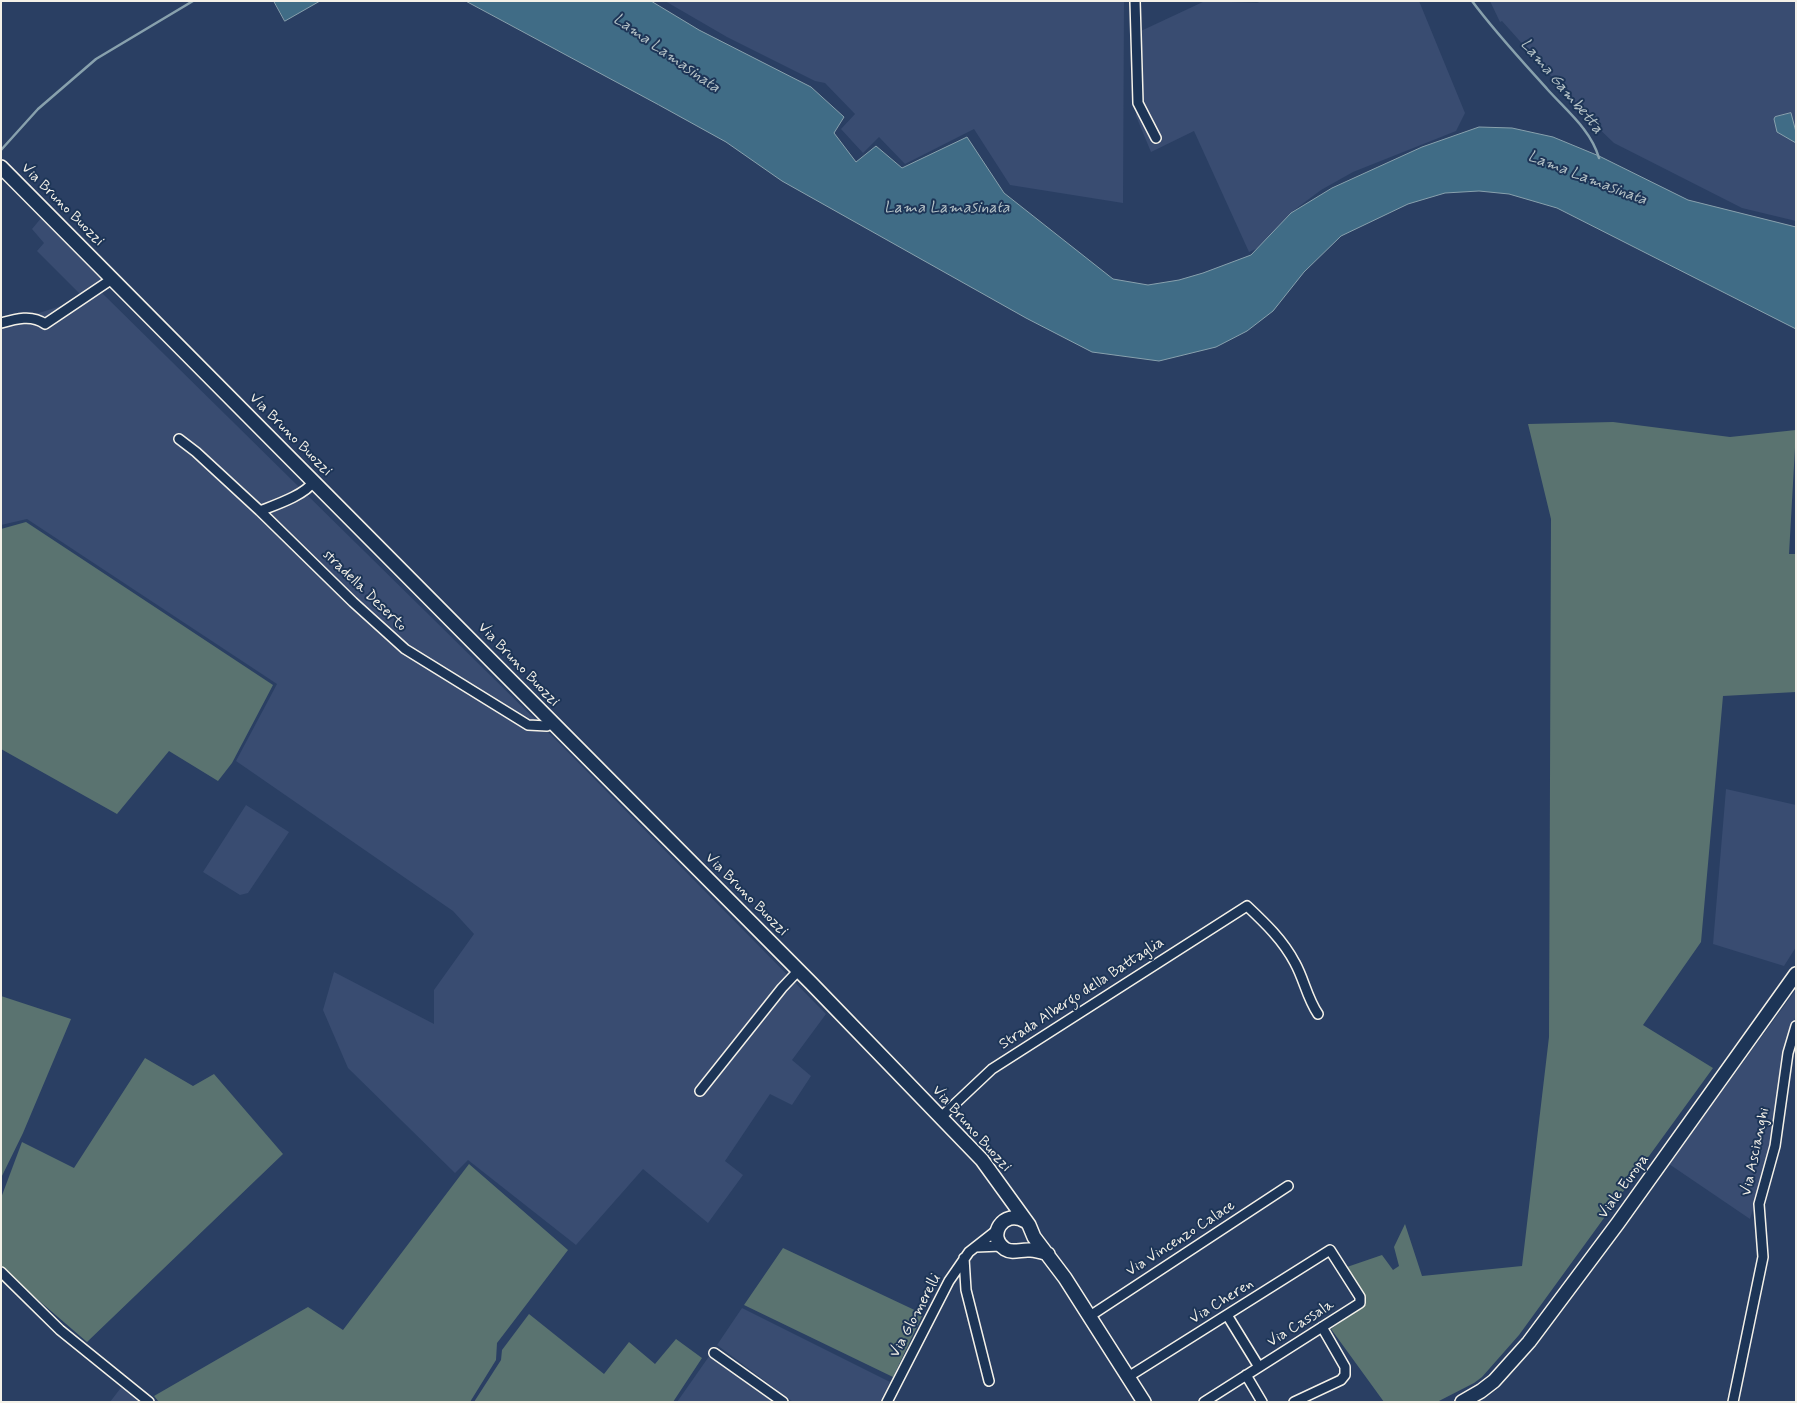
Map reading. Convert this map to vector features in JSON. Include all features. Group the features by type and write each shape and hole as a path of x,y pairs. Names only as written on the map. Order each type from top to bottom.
{"main road":[{"name":"Via Bruno Buozzi","path":"1,167 798,970 941,1117 982,1160 1006,1192 1048,1254"},
{"name":"Viale Europa","path":"1462,1402 1481,1391 1494,1381 1529,1342 1618,1223 1796,974"},
{"path":"1006,1192 1006,1208 997,1235 1001,1246 1011,1251 1038,1251 1048,1254 1090,1316 1144,1402"},
{"path":"1000,1225 1014,1217 1028,1226 1030,1242 1022,1250"}],"street":[{"path":"1135,1 1138,103 1156,138"},
{"path":"1,323 20,318 39,320 45,324 112,279"},
{"name":"stradella Deserto","path":"179,439 202,457 260,511 353,602 405,650 528,725 547,726 552,722"},
{"path":"260,511 296,495 310,487 313,482"},
{"name":"Strada Albergo della Battaglia","path":"941,1117 992,1069 1247,906 1283,943 1296,963 1305,984 1310,1002 1318,1014"},
{"path":"700,1091 798,970"},
{"name":"Via Ascianghi","path":"1733,1402 1763,1257 1759,1204 1775,1146 1787,1061 1796,1026"},
{"name":"Via Vincenzo Calace","path":"1090,1316 1288,1186"},
{"name":"Via Glomerelli","path":"887,1402 949,1281 964,1258 1000,1225"},
{"path":"975,1247 993,1245 1001,1246"},
{"name":"Via Cheren","path":"1128,1377 1330,1250"},
{"name":"Via Cassala","path":"1204,1402 1360,1303 1360,1297 1330,1250"},
{"path":"964,1258 966,1290 989,1380"},
{"path":"1,1272 60,1330 149,1402"},
{"path":"949,1281 958,1282 966,1290"},
{"path":"1227,1315 1259,1367"},
{"path":"1294,1402 1341,1380 1345,1375 1345,1368 1322,1327"},
{"path":"714,1353 783,1402"},
{"path":"1246,1375 1262,1402"}],"shaded area":[{"path":"665,1 1124,1 1123,203 1010,185 974,129 905,164 879,137 863,153 841,129 855,114 825,83 815,81 727,37"},
{"path":"1205,1 1257,3 1262,1 1419,1 1465,113 1456,131 1353,172 1321,190 1293,211 1258,248 1249,252 1194,131 1151,152 1136,116 1132,31 1143,30"},
{"path":"1490,1 1796,1 1796,221 1742,208 1614,143 1593,123 1502,21 1500,22"},
{"path":"42,217 105,282 83,297 37,251 44,243 32,229"},
{"path":"102,293 555,739 826,1014 792,1060 811,1076 792,1105 770,1094 725,1161 743,1175 708,1223 643,1169 576,1245 468,1160 455,1173 348,1068 323,1010 334,972 434,1024 434,990 474,934 453,911 236,761 277,684 27,519 1,525 1,325"},
{"path":"1726,789 1796,805 1796,947 1784,966 1713,944"},
{"path":"246,805 289,832 248,893 240,895 203,872"},
{"path":"1795,991 1796,1014 1786,1049 1772,1146 1750,1219 1669,1164"},
{"path":"742,1308 890,1382 880,1402 793,1402 717,1345"},
{"path":"710,1355 773,1402 677,1402"},
{"path":"123,1385 141,1402 110,1402"}],"green space":[{"path":"1613,422 1730,437 1796,430 1789,554 1796,554 1796,692 1723,696 1701,942 1643,1025 1713,1068 1519,1335 1482,1377 1474,1383 1437,1402 1384,1402 1331,1329 1366,1304 1347,1267 1382,1255 1393,1270 1399,1266 1394,1247 1405,1224 1422,1276 1522,1266 1549,1037 1551,519 1528,424"},
{"path":"26,522 273,685 232,763 218,781 169,751 117,814 1,749 1,529"},
{"path":"1,996 71,1019 23,1133 1,1178"},
{"path":"145,1058 193,1086 214,1074 283,1154 87,1342 1,1268 1,1198 22,1142 74,1168"},
{"path":"469,1164 568,1250 497,1343 496,1360 470,1402 159,1402 154,1396 308,1307 343,1330"},
{"path":"783,1248 923,1314 893,1377 744,1305"},
{"path":"529,1314 604,1374 629,1342 655,1364 676,1339 702,1358 673,1402 474,1402 501,1360 502,1350"}],"water":[{"path":"274,1 320,1 285,21"},
{"name":"Lama Lamasinata","path":"466,1 651,1 699,30 811,87 844,117 834,133 856,162 876,146 902,168 967,137 1004,193 1113,279 1148,285 1179,280 1203,273 1251,255 1291,213 1332,188 1422,147 1479,127 1512,128 1553,137 1599,156 1688,200 1796,227 1796,329 1557,208 1509,194 1479,191 1445,193 1408,204 1341,236 1304,272 1273,311 1247,331 1216,347 1159,361 1092,352 1026,318 782,181 726,142"},
{"path":"1791,113 1796,132 1796,143 1777,132 1774,119 1775,117"}],"waterway":[{"name":"Lama Lamasinata","path":"1,150 38,109 96,59 193,1"},
{"name":"Lama Gambetta","path":"1472,1 1509,46 1578,121 1590,139 1599,158"}]}
